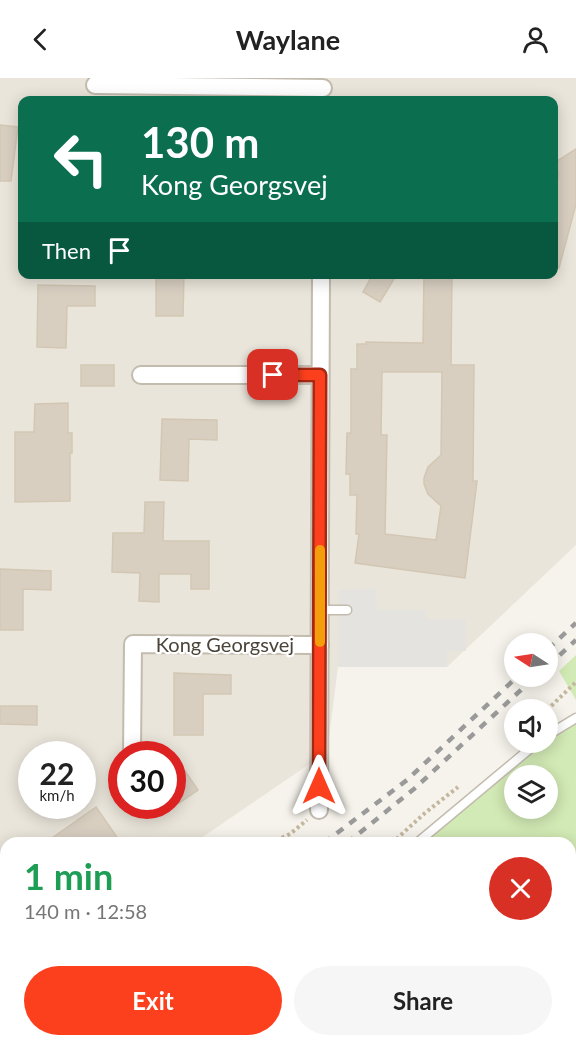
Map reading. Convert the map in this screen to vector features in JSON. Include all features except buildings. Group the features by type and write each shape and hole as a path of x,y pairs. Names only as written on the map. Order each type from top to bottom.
{"street":[{"path":"96,85 323,89"},
{"name":"Kong Georgsvej","path":"319,810 321,279"},
{"path":"141,375 320,375"},
{"name":"Kong Georgsvej","path":"132,741 133,644 320,645"}],"lane":[{"path":"320,610 347,610"},
{"path":"558,729 576,718"},
{"path":"424,837 524,753"}],"path":[{"path":"558,699 576,682"},
{"path":"284,837 319,810"}],"shaded area":[{"path":"0,78 576,78 576,545 447,667 338,667 327,752 203,837 0,837"},
{"path":"338,589 376,589 377,610 426,610 426,619 466,619 466,651 447,651 447,667 338,667"}],"green space":[{"path":"576,655 576,700 559,671"},
{"path":"576,724 576,837 431,837 504,776 504,819 558,819 558,765 517,765 531,753 558,753 558,735"}],"railway":[{"path":"558,640 576,623"},
{"path":"558,657 576,640"},
{"path":"332,837 407,780 506,687"},
{"path":"354,837 414,789 524,687"}],"slow traffic":[{"path":"320,550 320,642"}],"route":[{"path":"273,375 320,375 319,786"}]}
